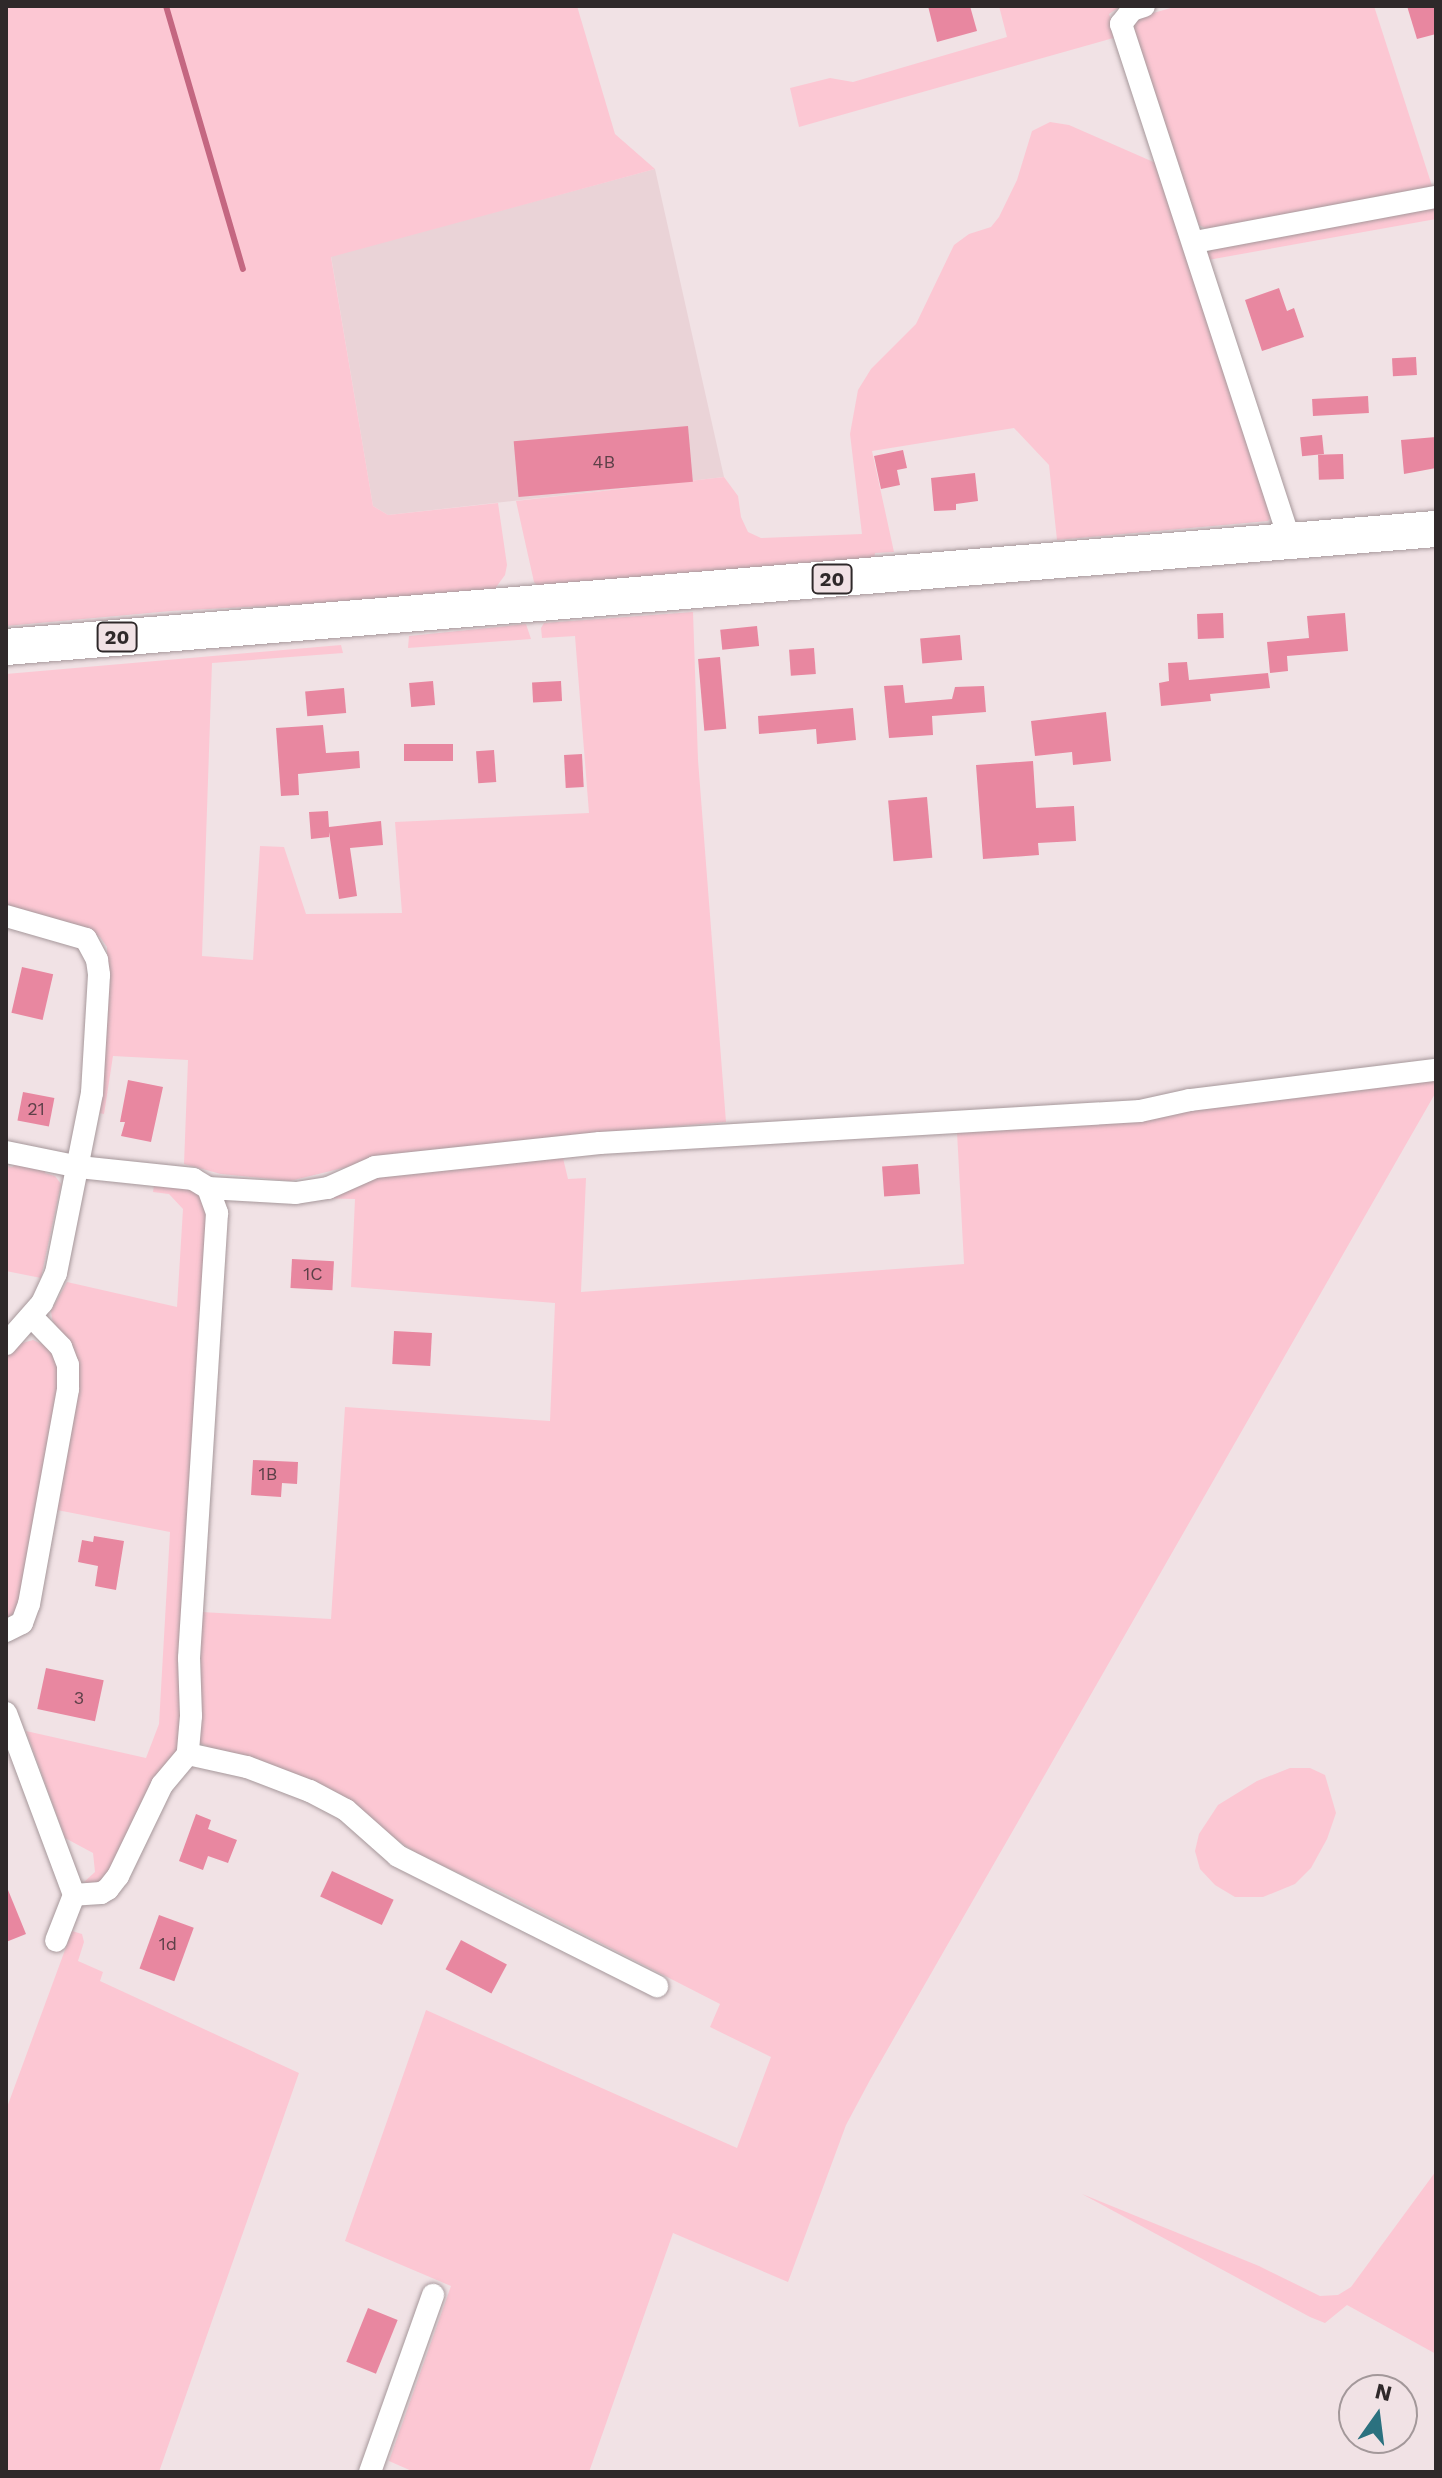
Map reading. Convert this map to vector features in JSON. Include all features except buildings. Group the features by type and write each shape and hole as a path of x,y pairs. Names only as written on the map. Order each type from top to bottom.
{"main road":[{"name":"20","path":"6,647 1436,529"}],"street":[{"path":"1144,6 1132,10 1121,24 1195,242 1290,541"},
{"path":"1195,242 1436,197"},
{"path":"6,916 75,933 86,939 97,960 96,1062 79,1167 56,1273 32,1317 6,1344"},
{"path":"6,1152 79,1167 193,1179 208,1188 296,1193 328,1188 375,1167 391,1165 600,1143 1140,1111 1190,1100 1436,1070"},
{"path":"74,1895 101,1893 108,1889 162,1785 188,1754 191,1716 189,1658 217,1213 208,1188"},
{"path":"6,1631 22,1623 29,1604 68,1389 68,1365 61,1347 32,1317"},
{"path":"6,1713 74,1895 56,1941"},
{"path":"188,1754 247,1767 310,1791 346,1810 398,1856 657,1986"},
{"path":"370,2472 433,2295"}],"shaded area":[{"path":"6,6 577,6 615,134 655,169 331,257 373,506 388,515 498,503 507,565 505,575 494,590 460,596 171,611 6,626"},
{"path":"999,6 1121,6 1109,14 1117,37 799,127 790,88 830,78 853,82 1007,37"},
{"path":"1178,6 1374,6 1433,189 1207,229 1199,225 1131,35 1131,26 1139,17"},
{"path":"1050,122 1069,125 1158,164 1271,517 1268,521 1057,540 1049,465 1014,428 872,451 894,552 875,553 874,559 540,588 534,582 516,501 724,477 738,496 741,517 748,532 761,538 862,534 850,434 858,390 871,369 916,324 954,245 969,234 991,227 999,217 1017,180 1032,131"},
{"path":"655,169 724,477 388,515 373,506 331,256"},
{"path":"1436,206 1436,219 1208,260 1208,249"},
{"path":"693,612 698,760 726,1122 607,1132 359,1164 290,1181 221,1174 184,1164 188,1060 113,1056 104,1114 99,1113 107,1028 107,947 100,937 82,926 6,908 6,674 341,645 343,653 212,663 202,956 253,960 260,846 284,847 306,914 402,913 395,822 589,813 575,636 542,638 541,628 544,623"},
{"path":"526,624 531,639 408,648 409,636"},
{"path":"1436,1075 1436,1092 870,2080 846,2125 788,2282 673,2233 589,2472 414,2472 389,2461 451,2286 345,2241 426,2010 737,2148 771,2057 710,2027 720,2004 505,1894 419,1855 381,1829 200,1743 201,1612 331,1619 345,1407 550,1421 555,1303 351,1287 355,1199 316,1198 380,1176 563,1158 568,1179 586,1178 581,1292 964,1264 957,1132"},
{"path":"18,1163 46,1169 45,1173 55,1176 61,1184 41,1278 6,1271 6,1166 12,1167"},
{"path":"154,1185 196,1190 207,1204 180,1750 110,1871 98,1884 84,1882 95,1872 93,1853 65,1838 26,1731 146,1758 159,1724 170,1532 57,1510 78,1370 52,1319 51,1311 67,1282 177,1307 183,1209 169,1194 153,1192"},
{"path":"33,1340 51,1348 62,1381 19,1609 6,1620 6,1357 19,1344"},
{"path":"1290,1768 1310,1768 1325,1775 1336,1813 1327,1839 1311,1868 1295,1884 1263,1897 1235,1897 1215,1885 1200,1869 1195,1851 1199,1834 1218,1805 1257,1781"},
{"path":"72,1931 82,1934 84,1942 78,1961 103,1972 100,1981 299,2073 159,2472 6,2472 6,2110"},
{"path":"1436,2171 1436,2354 1347,2305 1325,2323 1310,2317 1082,2194 1259,2266 1320,2296 1338,2295 1351,2287"}],"waterway":[{"path":"166,6 243,269"}]}
